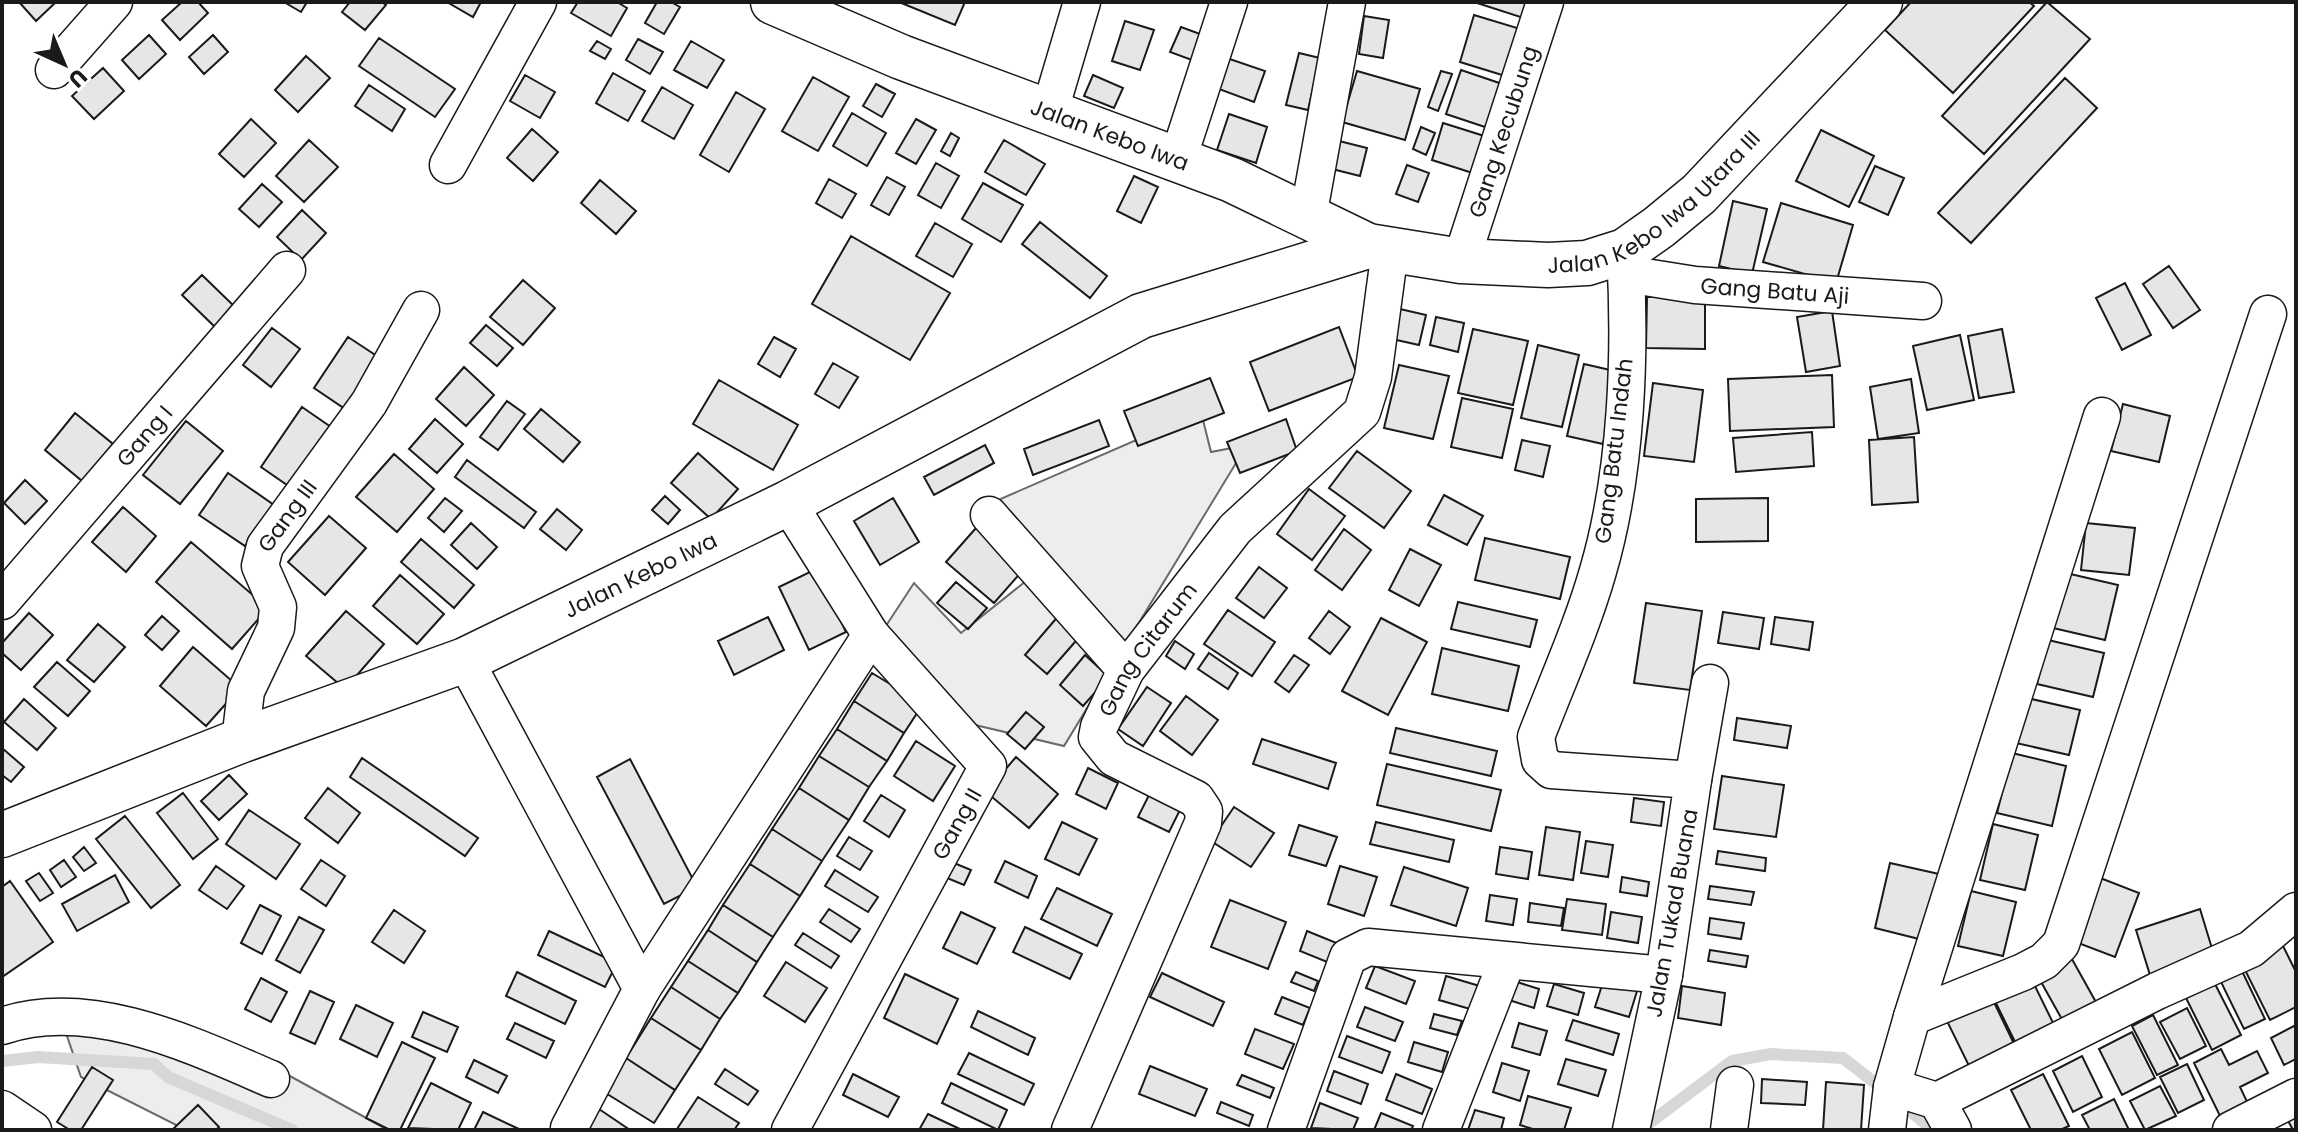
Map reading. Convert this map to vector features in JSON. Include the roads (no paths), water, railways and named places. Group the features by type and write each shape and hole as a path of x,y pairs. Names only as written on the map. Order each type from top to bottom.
{"street":[{"path":"54,70 114,2"},
{"path":"448,165 538,2"},
{"name":"Jalan Kebo Iwa","path":"773,2 901,57 1178,159 1266,197"},
{"path":"1050,110 1082,2"},
{"path":"1178,159 1229,2"},
{"path":"1308,217 1347,2"},
{"name":"Gang Kecubung","path":"1461,261 1545,2"},
{"name":"Jalan Kebo Iwa Utara III","path":"1266,197 1379,248 1461,261 1625,262 1699,194 1880,2"},
{"path":"1263,280 1281,242 1276,218 1266,197"},
{"name":"Jalan Kebo Iwa Utara III","path":"1263,280 1379,248"},
{"name":"Gang Citarum","path":"1070,1130 1203,823 1204,811 1196,799 1114,758 1101,746 1097,737 1099,727 1126,670 1235,529 1362,412 1373,377 1379,248"},
{"name":"Gang Batu Aji","path":"1625,262 1695,285 1923,301"},
{"name":"Gang Batu Indah","path":"1536,737 1598,571 1612,507 1627,374 1625,262"},
{"name":"Gang I","path":"2,601 287,270"},
{"name":"Jalan Kebo Iwa","path":"2,835 240,741 465,660 788,503 1141,316 1263,280"},
{"name":"Gang III","path":"240,741 246,691 276,628 278,607 260,566 265,546 369,403 421,310"},
{"path":"1912,1017 2023,972 2044,961 2061,944 2268,314"},
{"path":"2102,416 1912,1017 1890,1104 1945,1115 2157,991 2251,949 2296,911"},
{"name":"Gang II","path":"788,503 871,635 988,766 790,1130"},
{"path":"989,515 1126,670"},
{"path":"569,1128 642,989 871,635"},
{"path":"465,660 642,989"},
{"path":"1693,780 1710,683"},
{"name":"Jalan Tukad Buana","path":"1536,737 1540,760 1551,770 1693,780 1664,975 1629,1128"},
{"path":"1286,1130 1351,953 1368,947 1664,975"},
{"path":"1441,1130 1507,961"},
{"path":"2,1026 20,1020 87,1019 131,1026 180,1040 271,1079"},
{"path":"1729,1130 1735,1085"},
{"path":"2231,1130 2296,1097"}],"waterway":[{"path":"1640,1130 1732,1061 1771,1054 1843,1058 1884,1090"},
{"path":"2,1061 38,1057 154,1064 168,1077 292,1130"},
{"path":"1902,1104 1933,1130"}]}
